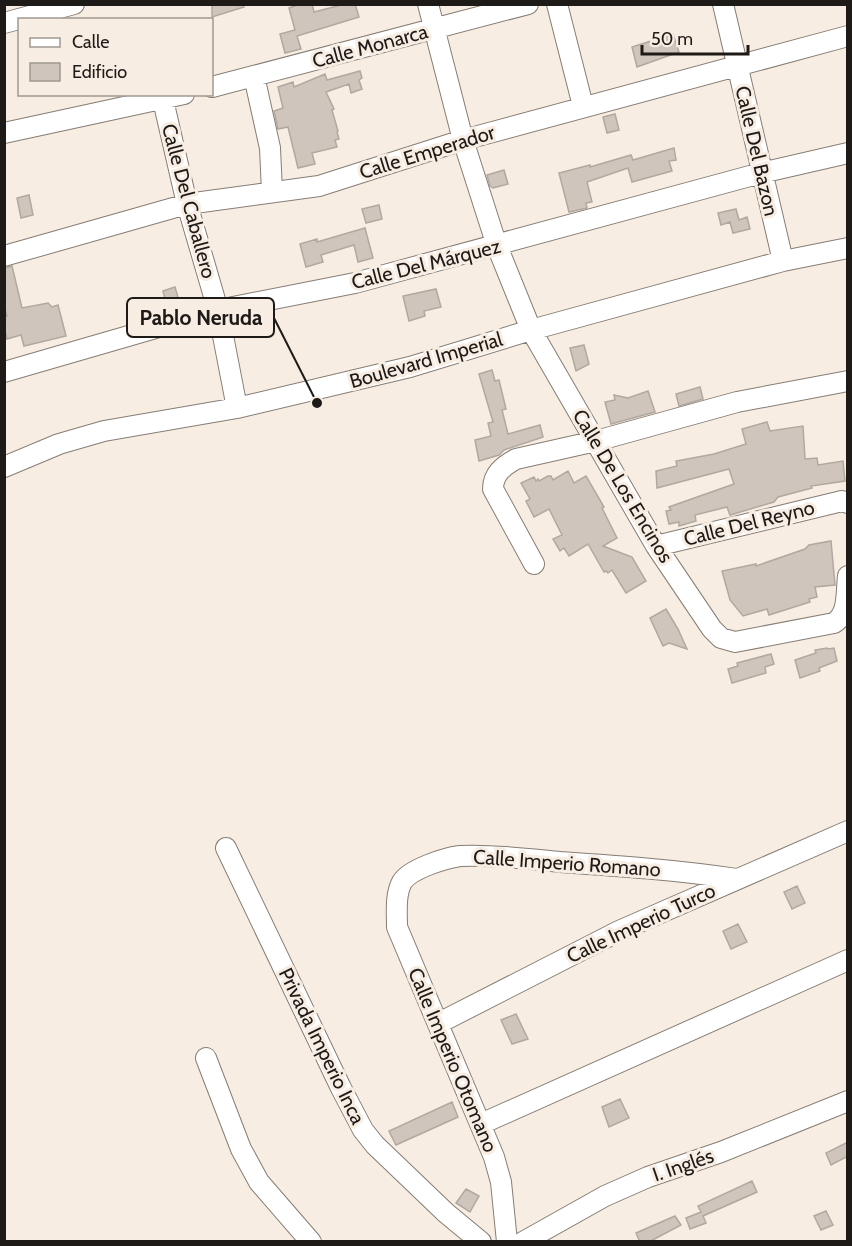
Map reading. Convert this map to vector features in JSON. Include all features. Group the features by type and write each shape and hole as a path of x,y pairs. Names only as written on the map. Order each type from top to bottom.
{"street":[{"path":"8,16 74,4"},
{"path":"428,4 463,140 497,246 531,330"},
{"name":"Calle Monarca","path":"213,87 528,4"},
{"path":"557,4 583,106"},
{"name":"Calle Del Bazon","path":"723,4 783,261"},
{"name":"Calle Emperador","path":"4,256 187,204 319,186 463,140 736,64 848,36"},
{"path":"254,76 270,148 272,192"},
{"path":"4,133 177,96"},
{"name":"Calle Del Caballero","path":"163,100 187,204 218,310 237,408"},
{"name":"Calle Del Márquez","path":"4,372 218,310 355,283 762,173 848,153"},
{"name":"Boulevard Imperial","path":"4,467 59,444 104,431 237,408 410,367 531,330 783,261 848,248"},
{"name":"Calle De Los Encinos","path":"531,330 656,546 712,629 721,638 735,642 834,623 841,619 844,612 848,576"},
{"path":"534,564 493,489 496,474 516,459 596,441 737,402 848,381"},
{"name":"Calle Del Reyno","path":"656,546 845,502"},
{"name":"Calle Imperio Turco","path":"439,1023 620,931 848,831"},
{"name":"Privada Imperio Inca","path":"226,848 341,1089 363,1130 375,1145 446,1213 481,1242"},
{"name":"Calle Imperio Romano","path":"402,881 426,866 459,856 690,872 737,879"},
{"name":"Calle Imperio Otomano","path":"402,881 397,904 397,927 481,1124 501,1182 507,1242"},
{"path":"481,1124 848,960"},
{"path":"206,1058 241,1149 259,1182 311,1242"},
{"name":"I. Inglés","path":"523,1242 605,1196 648,1177 721,1152 848,1101"}],"building":[{"path":"212,4 243,4 244,7 212,17"},
{"path":"300,4 312,4 314,12 345,4 355,4 359,17 297,36 301,49 285,53 280,34 295,30 289,8"},
{"path":"673,34 679,52 637,67 632,47"},
{"path":"360,71 362,78 359,80 362,89 351,93 349,84 326,92 334,109 332,110 339,139 335,140 337,147 312,153 315,164 298,168 288,127 278,129 274,111 283,108 278,87 293,82 294,87 325,74 327,80"},
{"path":"615,114 619,130 607,133 603,117"},
{"path":"674,148 676,160 669,161 672,171 632,182 628,168 587,182 592,202 586,203 587,208 569,212 559,173 631,155 633,160"},
{"path":"504,170 508,184 493,188 490,186 487,175"},
{"path":"29,195 33,215 21,218 17,198"},
{"path":"379,205 382,219 366,223 362,209"},
{"path":"736,209 739,220 747,217 750,229 733,233 730,222 721,225 718,213"},
{"path":"365,228 373,258 358,262 354,245 321,255 323,262 306,267 300,244 317,239 317,242"},
{"path":"12,266 22,308 48,303 52,307 58,305 66,336 24,346 21,335 7,339 4,327 4,317 7,316 4,306 4,268"},
{"path":"175,287 180,304 167,307 163,291"},
{"path":"436,289 441,307 424,311 425,316 409,321 403,296"},
{"path":"584,345 589,364 576,371 570,348"},
{"path":"492,370 495,381 499,380 506,409 502,410 508,434 540,425 543,437 479,461 475,440 491,436 488,423 493,422 479,374"},
{"path":"700,387 703,399 679,406 676,394"},
{"path":"648,391 655,412 611,424 605,402 615,400 614,395 628,398"},
{"path":"767,422 770,431 803,426 805,459 817,458 818,465 843,461 845,481 811,486 812,488 778,497 774,502 730,515 727,507 695,515 696,521 679,526 679,522 669,524 666,511 671,510 669,507 734,484 729,469 657,488 656,471 677,466 676,461 714,454 746,444 742,429"},
{"path":"568,471 574,483 586,476 604,507 602,508 617,538 603,546 632,557 646,581 626,593 612,570 608,573 604,572 588,544 569,556 564,548 560,551 553,539 562,535 549,509 534,517 526,501 530,499 521,483 534,477 536,481 538,479 539,481 551,476 553,480"},
{"path":"831,541 835,585 815,587 817,597 809,599 810,602 769,615 767,609 743,616 730,600 722,571 756,564 756,566 805,549 809,545"},
{"path":"666,609 687,649 669,643 663,646 650,618"},
{"path":"834,648 837,661 819,668 820,671 800,678 795,660 816,653 815,650"},
{"path":"771,654 774,664 765,667 766,673 732,683 728,669 738,666 737,663"},
{"path":"797,886 805,903 792,909 784,892"},
{"path":"738,924 747,942 731,949 723,931"},
{"path":"516,1014 528,1039 512,1044 501,1020"},
{"path":"620,1099 629,1118 609,1127 602,1107"},
{"path":"452,1102 458,1117 396,1145 389,1131"},
{"path":"848,1142 848,1156 831,1165 826,1153"},
{"path":"752,1181 757,1192 703,1216 706,1223 690,1229 686,1218 701,1212 698,1206"},
{"path":"466,1189 479,1196 470,1212 456,1203"},
{"path":"826,1211 833,1225 821,1230 814,1216"},
{"path":"675,1216 681,1225 649,1242 640,1242 636,1233"}],"place":[{"name":"Pablo Neruda","path":"317,403"}]}
